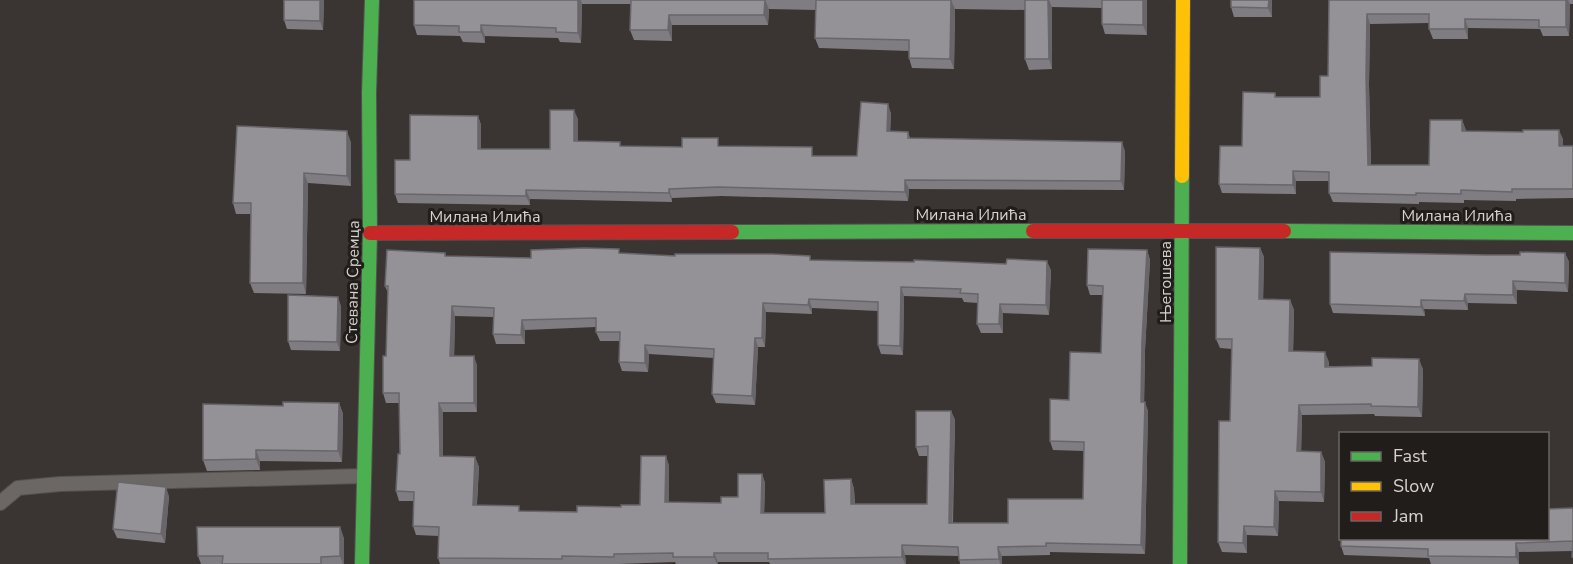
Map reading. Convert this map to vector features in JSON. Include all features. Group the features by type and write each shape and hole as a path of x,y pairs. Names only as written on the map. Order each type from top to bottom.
{"street":[{"name":"Стевана Сремца","path":"362,564 370,233 369,93 372,0"},
{"name":"Његошева","path":"1180,564 1183,0"},
{"name":"Милана Илића","path":"370,233 1182,230 1573,233"}],"lane":[{"path":"0,503 18,488 60,484 364,476"}],"building":[{"path":"284,0 320,0 320,21 284,20"},
{"path":"414,0 578,0 578,33 556,32 556,28 481,25 481,32 459,32 459,26 414,25"},
{"path":"631,0 765,0 764,15 669,15 668,30 630,30"},
{"path":"816,0 951,0 950,59 909,58 909,40 815,38"},
{"path":"1025,0 1048,0 1049,59 1025,59"},
{"path":"1102,0 1143,0 1143,25 1102,24"},
{"path":"1231,0 1269,0 1268,8 1231,7"},
{"path":"1329,0 1566,0 1566,27 1539,27 1539,20 1465,19 1465,29 1429,29 1429,14 1367,14 1368,165 1429,165 1430,120 1462,120 1462,131 1559,130 1559,146 1573,146 1573,189 1512,189 1512,192 1461,190 1461,194 1416,193 1416,195 1329,193 1329,172 1293,171 1293,185 1219,184 1220,146 1242,146 1243,92 1275,93 1275,97 1320,97 1320,76 1328,76"},
{"path":"861,102 888,104 887,131 908,132 908,138 1122,142 1121,181 905,180 905,192 718,187 669,189 669,193 526,190 526,196 395,194 395,160 410,160 410,115 478,116 478,149 550,149 550,110 574,110 574,141 620,142 620,146 682,147 682,138 718,138 718,146 812,147 812,156 857,156"},
{"path":"237,126 347,131 347,176 304,173 303,283 250,283 251,203 233,203"},
{"path":"1216,247 1260,248 1259,299 1290,300 1289,351 1325,352 1325,367 1372,366 1372,358 1419,359 1418,407 1371,406 1371,404 1299,405 1297,451 1321,452 1321,492 1275,491 1274,527 1244,526 1243,543 1218,542 1219,421 1230,421 1232,339 1216,339"},
{"path":"619,249 619,253 675,256 675,254 772,254 810,256 810,260 914,262 914,260 1006,264 1007,259 1047,261 1046,305 1000,304 999,324 977,324 978,294 960,293 961,289 901,287 900,346 878,345 878,302 809,299 808,305 763,303 762,338 755,338 752,396 712,394 714,349 645,345 645,363 619,362 620,332 596,332 596,318 522,320 521,335 493,334 494,308 452,306 450,356 474,356 474,403 439,403 440,456 475,457 473,505 519,506 519,511 577,512 577,506 640,505 641,456 666,456 665,502 721,503 721,497 738,497 738,474 762,474 761,513 825,513 824,480 851,479 851,504 927,504 928,446 916,447 916,411 951,411 949,523 1008,523 1008,499 1083,499 1084,442 1050,441 1050,399 1069,400 1070,352 1101,353 1103,286 1087,285 1088,249 1147,250 1142,341 1141,402 1145,402 1141,545 1046,543 1046,546 998,547 999,559 959,560 958,547 902,545 902,557 768,559 768,553 714,553 714,557 673,557 673,553 614,554 614,557 562,556 562,559 438,558 439,527 413,526 414,492 396,491 398,454 400,454 399,393 383,393 388,286 385,286 387,250 445,253 445,256 531,258 531,250"},
{"path":"1330,252 1485,255 1520,255 1520,252 1565,253 1565,283 1513,281 1513,295 1465,294 1464,301 1421,300 1421,307 1330,304"},
{"path":"288,295 338,297 337,342 288,341"},
{"path":"283,402 339,403 338,451 256,450 256,459 203,460 203,404 283,406"},
{"path":"118,482 166,487 161,534 113,529"},
{"path":"1573,508 1573,541 1516,543 1516,557 1428,556 1428,549 1341,546 1341,540 1549,540 1549,509"},
{"path":"197,527 340,527 340,556 321,557 321,564 222,564 223,556 198,556"}],"traffic: fast":[{"path":"362,564 370,233 369,93 372,0"},
{"path":"1180,564 1182,176"},
{"path":"732,232 1033,231"},
{"path":"1284,231 1573,233"}],"traffic: slow":[{"path":"1182,176 1183,0"}],"traffic: jam":[{"path":"1033,231 1284,231"},
{"path":"370,233 732,232"}]}
